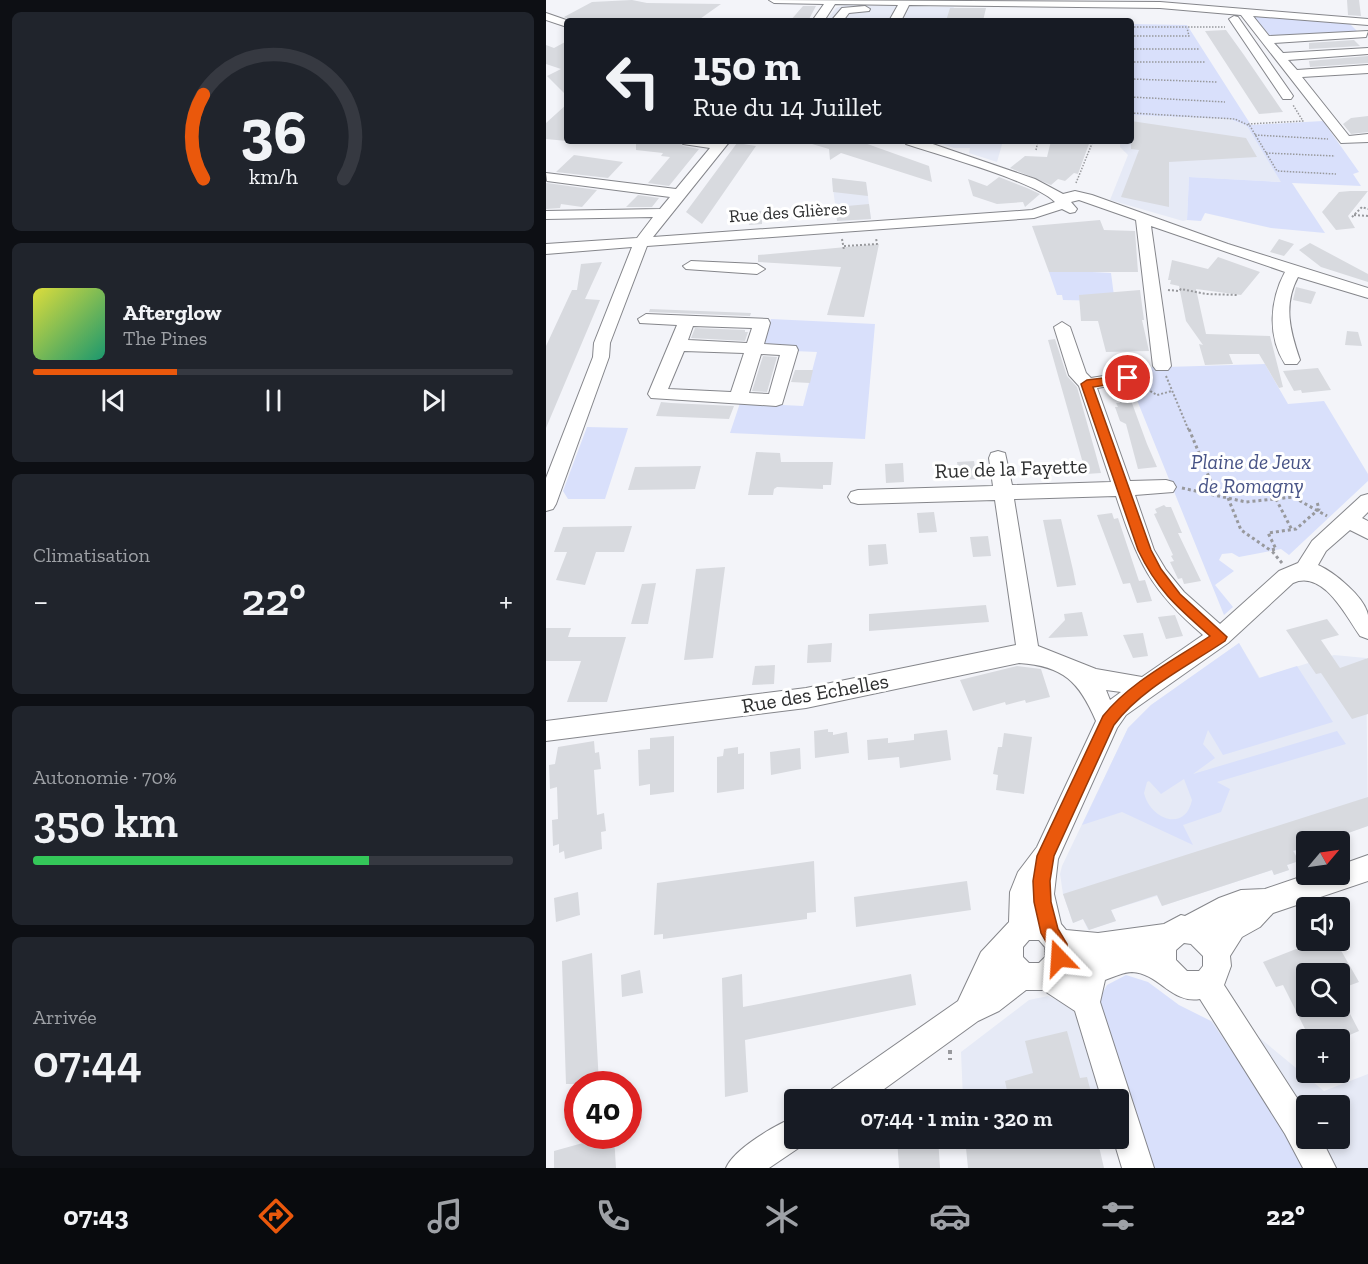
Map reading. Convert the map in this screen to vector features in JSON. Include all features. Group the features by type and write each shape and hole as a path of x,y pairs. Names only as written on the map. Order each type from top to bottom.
{"street":[{"path":"774,0 940,5 961,1 990,8 1030,2 1193,3 1228,6 1246,11 1318,12 1368,22"},
{"path":"819,18 831,1"},
{"path":"839,18 846,10 900,4"},
{"path":"1228,6 1238,26 1287,96"},
{"path":"1246,11 1247,16 1347,140 1368,138"},
{"path":"548,17 564,23"},
{"path":"1353,20 1367,35"},
{"path":"1266,40 1367,35"},
{"path":"1280,57 1368,51"},
{"path":"1294,74 1368,69"},
{"path":"546,504 597,368 602,343 634,257 644,242 644,238 721,144"},
{"path":"920,144 1030,182 1074,201 1144,220 1368,293"},
{"path":"547,177 680,194"},
{"name":"Rue des Glières","path":"546,249 1034,214 1053,215 1074,201"},
{"path":"546,215 657,213"},
{"path":"1144,220 1162,366"},
{"path":"712,267 718,237"},
{"path":"691,266 757,269"},
{"path":"1291,360 1282,332 1279,308 1284,286 1294,270"},
{"path":"646,319 762,323 738,398"},
{"path":"678,345 790,350 776,400 657,394 687,321"},
{"path":"1062,327 1078,375 1087,384 1144,550 1155,572 1180,602 1220,637"},
{"path":"1087,384 1128,378"},
{"path":"998,458 1028,654"},
{"name":"Rue de la Fayette","path":"858,497 1166,487"},
{"path":"1305,571 1314,551 1368,501"},
{"path":"1345,522 1368,531"},
{"path":"1086,1002 1040,975 1015,968 1010,959 1009,947 1017,934 1025,886 1046,856 1108,721 1124,703 1220,637 1286,577 1296,572 1305,571 1320,575 1334,585 1368,630"},
{"name":"Rue des Echelles","path":"546,731 806,698 1028,654 1053,660 1079,673 1145,687"},
{"name":"Rue des Echelles","path":"1079,673 1094,689 1108,721"},
{"path":"858,1089 968,1011 1040,975 1059,958 1041,894 1046,856"},
{"path":"968,1011 991,962 1017,934 1036,926 1054,938 1098,947 1178,933 1228,907 1241,903 1265,902 1368,868"},
{"path":"1040,975 1067,975 1095,970 1130,958 1140,959 1165,969 1180,984 1189,987 1207,984 1217,971 1217,953 1232,927 1250,917 1265,902"},
{"path":"1178,933 1206,937 1217,953"},
{"path":"1165,969 1161,952 1178,933"},
{"path":"1095,970 1089,984 1086,1002 1114,1089"},
{"path":"1207,984 1286,1108 1320,1168"},
{"path":"742,1168 784,1139"},
{"path":"1129,1139 1138,1168"}],"path":[{"path":"1134,27 1238,26"},
{"path":"1134,36 1189,36 1187,28"},
{"path":"1134,49 1200,49"},
{"path":"1134,62 1205,63"},
{"path":"1134,79 1217,82"},
{"path":"1134,113 1230,118 1246,124 1303,121 1287,96"},
{"path":"1134,97 1225,102"},
{"path":"1246,124 1277,171 1336,174"},
{"path":"1255,135 1333,139"},
{"path":"1036,150 1037,144"},
{"path":"1074,201 1092,144"},
{"path":"1266,153 1335,156"},
{"path":"1368,208 1362,207 1353,216 1368,216"},
{"path":"843,241 844,248 877,244 875,236"},
{"path":"1152,289 1179,291 1181,289 1206,294 1237,295"},
{"path":"1162,366 1217,495"},
{"path":"1128,378 1155,394 1172,391"},
{"path":"1166,487 1182,488 1249,502 1293,497 1317,511 1345,522"},
{"path":"1228,498 1241,530 1271,550 1276,549 1268,533 1298,528 1317,511 1319,508 1317,502"},
{"path":"1276,498 1292,530"}],"shaded area":[{"path":"845,5 954,7 948,18 828,18 836,8"},
{"path":"1134,115 1230,119 1247,126 1282,182 1189,177 1187,220 1183,221 1110,200 1128,155 1120,144 1134,144"},
{"path":"943,144 1002,144 997,162 969,153 970,148 954,148"},
{"path":"832,179 866,182 871,219 837,221"},
{"path":"1239,643 1260,678 1334,655 1366,658 1368,826 1350,832 1296,831 1296,850 1294,851 1296,862 1287,865 1289,870 1274,875 1272,870 1162,906 1157,896 1111,910 1116,921 1088,930 1083,919 1073,923 1063,894 1060,874 1062,866 1128,728 1151,705"},
{"path":"1048,996 1090,1015 1114,1089 963,1089 961,1052 1029,1000"},
{"path":"1234,1007 1255,1034 1296,1068 1296,1083 1314,1083 1324,1091 1350,1083 1350,1081 1368,1074 1368,1168 1303,1168 1211,1021"}],"green space":[{"path":"1258,15 1349,23 1357,31 1270,36 1254,17"},
{"path":"1134,24 1187,25 1251,125 1323,121 1359,172 1353,174 1361,186 1292,183 1325,233 1271,228 1205,213 1201,221 1187,220 1189,177 1281,182 1247,126 1230,119 1134,115"},
{"path":"1055,270 1111,273 1114,296 1106,301 1063,300 1062,295 1057,295 1049,272"},
{"path":"771,319 875,324 865,439 730,433 740,403 803,406 817,352 794,351 763,344"},
{"name":"Plaine de Jeux de Romagny","path":"1265,364 1288,404 1324,401 1368,474 1368,481 1289,555 1281,549 1239,557 1232,553 1222,554 1219,560 1234,571 1215,585 1233,607 1224,615 1124,368 1156,367 1165,370 1166,367"},
{"path":"587,427 628,428 605,499 568,499 563,491"},
{"path":"1239,643 1259,678 1297,666 1333,722 1223,755 1208,730 1203,744 1215,758 1193,774 1337,731 1346,744 1217,782 1230,789 1221,812 1183,825 1193,845 1122,812 1082,825 1128,728 1151,705","holes":["1184,779 1192,800 1188,810 1182,816 1168,819 1153,810 1144,793 1149,781 1161,794"]},
{"path":"1126,975 1148,982 1179,1005 1211,1021 1277,1116 1303,1168 1138,1168 1129,1136 1129,1089 1115,1089 1090,1015 1107,985"}],"building":[{"path":"632,0 647,3 721,4 701,18 564,17 592,2"},
{"path":"1347,0 1359,0 1361,16 1348,15"},
{"path":"803,6 816,6 810,18 793,18"},
{"path":"950,8 986,8 984,18 947,18"},
{"path":"1226,30 1283,112 1259,114 1205,31"},
{"path":"1354,40 1360,46 1309,49 1309,43"},
{"path":"564,43 564,93 547,76 561,69 546,64 546,45 554,48"},
{"path":"1368,56 1368,63 1310,67 1309,61"},
{"path":"564,107 564,141 546,139 546,123"},
{"path":"1368,116 1368,132 1351,134 1343,124 1351,118"},
{"path":"1134,121 1246,138 1257,157 1169,162 1169,207 1121,197 1139,150 1131,149 1131,144 1134,144"},
{"path":"636,144 681,144 699,149 669,186 648,183 670,157 661,156 663,153 636,150"},
{"path":"736,144 756,146 702,224 686,212"},
{"path":"812,144 867,144 929,166 932,182 841,153 830,160 829,149"},
{"path":"1050,144 1089,144 1078,174 1074,173 1065,181 1058,179 1051,185 1010,168 1025,156 1047,157"},
{"path":"574,155 623,162 608,178 556,172"},
{"path":"999,177 1040,194 1025,207 1023,202 997,204 973,196 968,179 987,186"},
{"path":"832,178 866,182 868,196 833,192"},
{"path":"546,183 597,190 582,207 561,204 560,208 546,209"},
{"path":"1368,191 1348,216 1355,228 1336,230 1322,212 1339,192"},
{"path":"638,195 659,198 652,207 626,207"},
{"path":"869,204 871,219 837,221 836,207"},
{"path":"762,211 762,224 749,225 748,212"},
{"path":"1100,220 1104,230 1135,231 1138,272 1049,272 1032,226"},
{"path":"1279,239 1294,244 1284,256 1270,252"},
{"path":"1310,243 1368,274 1368,282 1321,267 1299,250"},
{"path":"879,244 864,317 827,315 841,267 758,262 758,255"},
{"path":"1218,257 1260,272 1241,295 1196,289 1206,334 1270,336 1283,387 1279,388 1259,354 1229,354 1233,364 1205,365 1199,344 1203,345 1186,321 1179,286 1170,284 1171,280 1168,280 1172,260 1208,269"},
{"path":"602,262 585,299 600,300 546,428 546,346 572,290 577,290 581,264"},
{"path":"1296,287 1316,292 1311,304 1293,300"},
{"path":"1140,290 1144,320 1142,320 1149,351 1106,352 1098,321 1081,321 1079,295"},
{"path":"650,309 751,313 750,316 649,312"},
{"path":"695,328 748,332 745,341 691,338"},
{"path":"1347,331 1358,332 1362,346 1345,345"},
{"path":"1055,339 1067,376 1077,387 1101,473 1086,474 1048,340"},
{"path":"763,356 777,357 767,392 752,391"},
{"path":"1318,368 1331,390 1302,393 1301,390 1294,391 1283,371"},
{"path":"795,370 813,370 810,383 791,382"},
{"path":"1129,395 1157,467 1138,469 1126,424 1120,421 1115,407 1118,407 1116,403 1120,403 1119,398"},
{"path":"661,402 734,406 729,419 656,416"},
{"path":"756,452 780,453 781,462 833,462 831,485 823,485 823,489 777,487 773,495 748,495"},
{"path":"974,461 977,479 960,480 957,462"},
{"path":"903,463 904,482 886,483 885,464"},
{"path":"701,466 695,489 628,490 635,467"},
{"path":"1164,505 1171,507 1182,533 1178,533 1201,581 1184,584 1182,578 1178,579 1170,562 1174,561 1171,556 1173,555 1154,514 1157,513 1155,509"},
{"path":"934,512 937,532 919,533 917,513"},
{"path":"1112,513 1114,519 1118,518 1139,581 1145,580 1152,601 1137,603 1130,583 1123,584 1097,515"},
{"path":"1061,519 1076,585 1057,587 1043,520"},
{"path":"632,526 624,552 596,552 585,585 556,580 567,552 554,552 563,527"},
{"path":"988,536 991,556 973,557 970,537"},
{"path":"886,544 888,564 869,566 868,545"},
{"path":"725,567 713,658 684,660 696,569"},
{"path":"656,583 648,624 631,624 642,584"},
{"path":"986,605 989,622 869,631 869,614"},
{"path":"1082,612 1088,636 1048,638 1065,620 1064,614"},
{"path":"1175,615 1183,636 1166,639 1158,617"},
{"path":"1327,619 1339,635 1321,640 1340,668 1368,658 1368,714 1352,719 1321,673 1316,674 1286,630"},
{"path":"546,628 571,628 568,637 626,637 607,702 567,702 581,661 546,661"},
{"path":"1143,633 1148,656 1133,658 1123,635"},
{"path":"832,643 831,662 807,663 808,645"},
{"path":"775,665 774,684 752,685 755,666"},
{"path":"1017,666 1041,669 1050,697 1026,703 1025,700 1006,705 1005,702 973,711 960,680"},
{"path":"828,729 828,732 833,732 833,735 847,732 849,753 815,758 814,731"},
{"path":"947,730 951,760 900,768 899,757 868,760 867,740 888,738 888,743 914,740 914,734"},
{"path":"1004,733 1032,737 1024,794 996,790 998,775 993,774 998,747 1002,747"},
{"path":"674,736 674,792 650,795 650,784 639,786 638,750 650,749 650,738"},
{"path":"594,741 595,753 599,752 601,769 594,770 597,815 604,813 606,831 601,832 602,849 565,859 564,851 559,853 559,844 553,846 552,820 558,819 557,787 550,789 549,765 555,764 558,747"},
{"path":"738,747 738,754 744,753 744,789 717,793 717,757 723,756 724,749"},
{"path":"800,748 801,769 771,775 770,752"},
{"path":"1368,797 1368,826 1350,832 1296,831 1296,850 1293,851 1296,862 1287,865 1289,870 1274,875 1272,870 1162,906 1157,895 1111,910 1116,921 1089,930 1083,919 1073,923 1063,894"},
{"path":"814,861 816,912 807,913 807,919 663,939 663,934 654,935 657,883"},
{"path":"967,881 971,910 856,927 854,897"},
{"path":"578,892 580,915 556,922 554,898"},
{"path":"1296,949 1296,951 1341,951 1348,963 1296,963 1296,1011 1283,985 1276,987 1263,962"},
{"path":"592,953 598,1071 566,1071 562,961"},
{"path":"1350,966 1359,982 1350,985"},
{"path":"640,970 643,993 622,997 621,975"},
{"path":"742,974 743,1007 911,974 916,1005 745,1040 748,1092 725,1097 722,978"},
{"path":"1350,1014 1359,1031 1350,1035 1350,1029 1305,1029 1299,1017 1350,1017"},
{"path":"1067,1031 1080,1078 1087,1077 1090,1089 1007,1089 1005,1081 1033,1073 1025,1041"},
{"path":"564,1148 615,1149 616,1168 554,1168 554,1151"},
{"path":"898,1149 939,1149 940,1168 899,1168"},
{"path":"966,1149 1100,1149 1104,1168 968,1168"}],"route":[{"path":"1059,958 1058,944 1050,933 1042,902 1041,881 1046,856 1108,721 1118,708 1138,692 1220,637 1190,612 1165,586 1144,550 1087,384 1128,378"}]}
